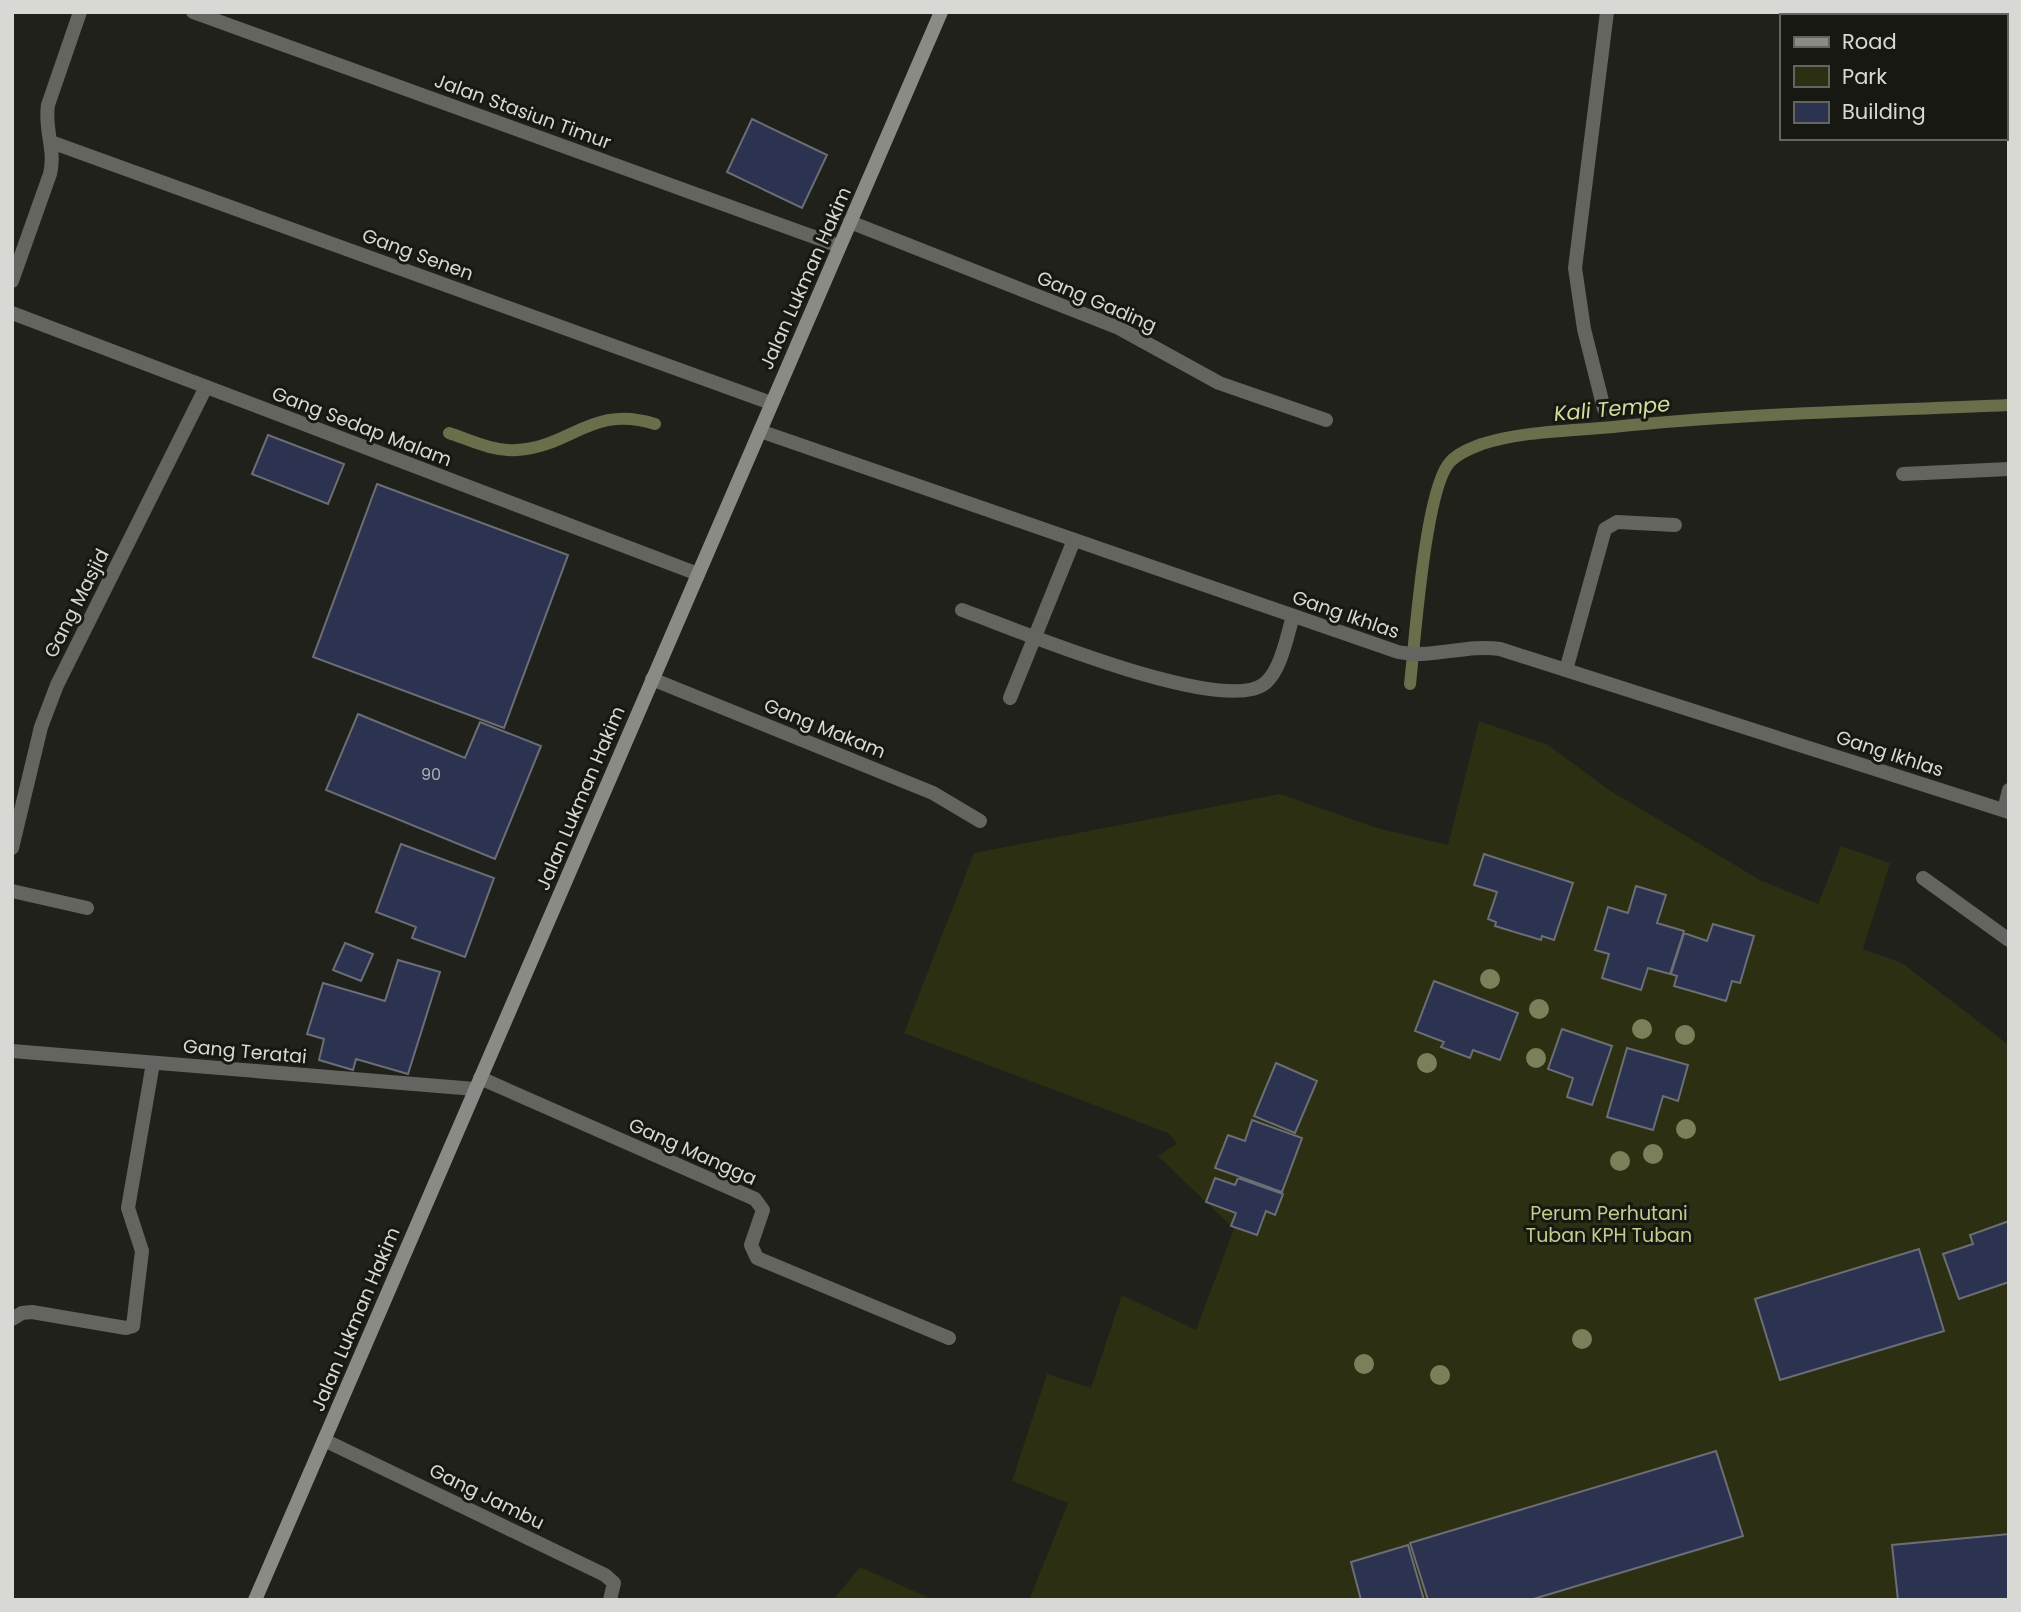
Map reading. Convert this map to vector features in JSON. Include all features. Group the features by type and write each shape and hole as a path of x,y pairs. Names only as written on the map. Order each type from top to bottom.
{"main road":[{"name":"Jalan Lukman Hakim","path":"256,1600 941,12"}],"street":[{"path":"12,281 50,174 51,142 46,120 48,104 79,12"},
{"name":"Jalan Stasiun Timur","path":"193,12 839,246"},
{"path":"1604,409 1584,329 1575,268 1606,12"},
{"name":"Gang Senen","path":"51,142 771,402"},
{"name":"Gang Gading","path":"850,222 1119,328 1219,383 1325,420"},
{"name":"Gang Sedap Malam","path":"12,313 698,574"},
{"name":"Gang Masjid","path":"12,848 41,727 51,700 206,387"},
{"name":"Gang Ikhlas","path":"760,431 1398,652 1500,649 2006,811"},
{"path":"1903,474 2009,469"},
{"path":"1566,670 1605,530 1617,522 1675,525"},
{"path":"1010,698 1074,540"},
{"path":"962,610 1171,682 1210,690 1239,692 1258,687 1270,678 1293,616"},
{"name":"Gang Makam","path":"652,680 909,783 953,803 980,821"},
{"path":"2006,811 2009,790"},
{"path":"1923,878 2009,940"},
{"path":"12,891 87,908"},
{"name":"Gang Teratai","path":"12,1051 478,1084"},
{"path":"12,1319 22,1313 32,1312 133,1327 142,1251 128,1208 153,1063"},
{"name":"Gang Mangga","path":"478,1084 755,1199 763,1210 751,1245 757,1258 949,1338"},
{"name":"Gang Jambu","path":"324,1440 609,1577 614,1588 610,1600"}],"green space":[{"name":"Perum Perhutani Tuban KPH Tuban","path":"1479,721 1548,745 1609,790 1760,880 1818,904 1841,846 1890,863 1863,949 1902,963 2009,1045 2009,1600 1029,1600 1068,1503 1012,1481 1047,1374 1091,1388 1122,1295 1196,1330 1234,1229 1158,1156 1177,1144 1168,1133 904,1033 974,853 1280,794 1377,828 1448,845"},
{"path":"860,1567 934,1600 833,1600"}],"building":[{"path":"752,119 827,155 802,208 727,172"},
{"path":"268,435 344,464 328,504 252,474"},
{"path":"377,484 568,555 504,728 313,657"},
{"path":"358,714 465,758 480,722 541,746 495,859 326,790"},
{"path":"401,844 494,878 465,957 412,938 416,927 376,912"},
{"path":"1484,854 1573,883 1554,940 1542,936 1541,940 1495,926 1496,922 1488,919 1497,892 1474,885"},
{"path":"1636,886 1666,895 1657,923 1684,931 1670,974 1648,968 1641,990 1602,978 1609,954 1595,950 1608,907 1628,913"},
{"path":"1713,924 1754,936 1740,983 1732,981 1726,1001 1674,986 1677,976 1671,974 1684,933 1707,941"},
{"path":"345,943 373,954 361,981 333,970"},
{"path":"398,960 440,972 408,1074 356,1059 353,1070 319,1060 324,1039 307,1034 323,983 385,1001"},
{"path":"1434,981 1518,1013 1500,1060 1473,1050 1470,1058 1441,1047 1444,1042 1415,1031"},
{"path":"1562,1029 1612,1046 1592,1105 1567,1097 1573,1078 1548,1069"},
{"path":"1627,1048 1688,1065 1678,1101 1663,1096 1653,1130 1607,1117"},
{"path":"1276,1063 1317,1081 1295,1133 1254,1116"},
{"path":"1252,1120 1302,1138 1282,1192 1215,1168 1228,1135 1245,1141"},
{"path":"1215,1178 1235,1185 1238,1178 1283,1194 1275,1215 1266,1211 1257,1235 1231,1226 1236,1213 1206,1202"},
{"path":"2009,1221 2009,1282 1959,1299 1943,1254 1973,1244 1970,1235"},
{"path":"1919,1249 1944,1331 1780,1380 1755,1299"},
{"path":"1716,1451 1743,1536 1530,1600 1428,1600 1410,1543"},
{"path":"2009,1534 2009,1600 1898,1600 1892,1545"},
{"path":"1408,1545 1424,1600 1361,1600 1351,1562"}],"waterway":[{"name":"Kali Tempe","path":"1410,684 1422,567 1434,502 1441,478 1450,462 1469,449 1530,434 1662,422 1761,415 2009,405"},
{"path":"449,433 491,447 517,450 552,442 583,428 614,419 633,419 655,424"}]}
